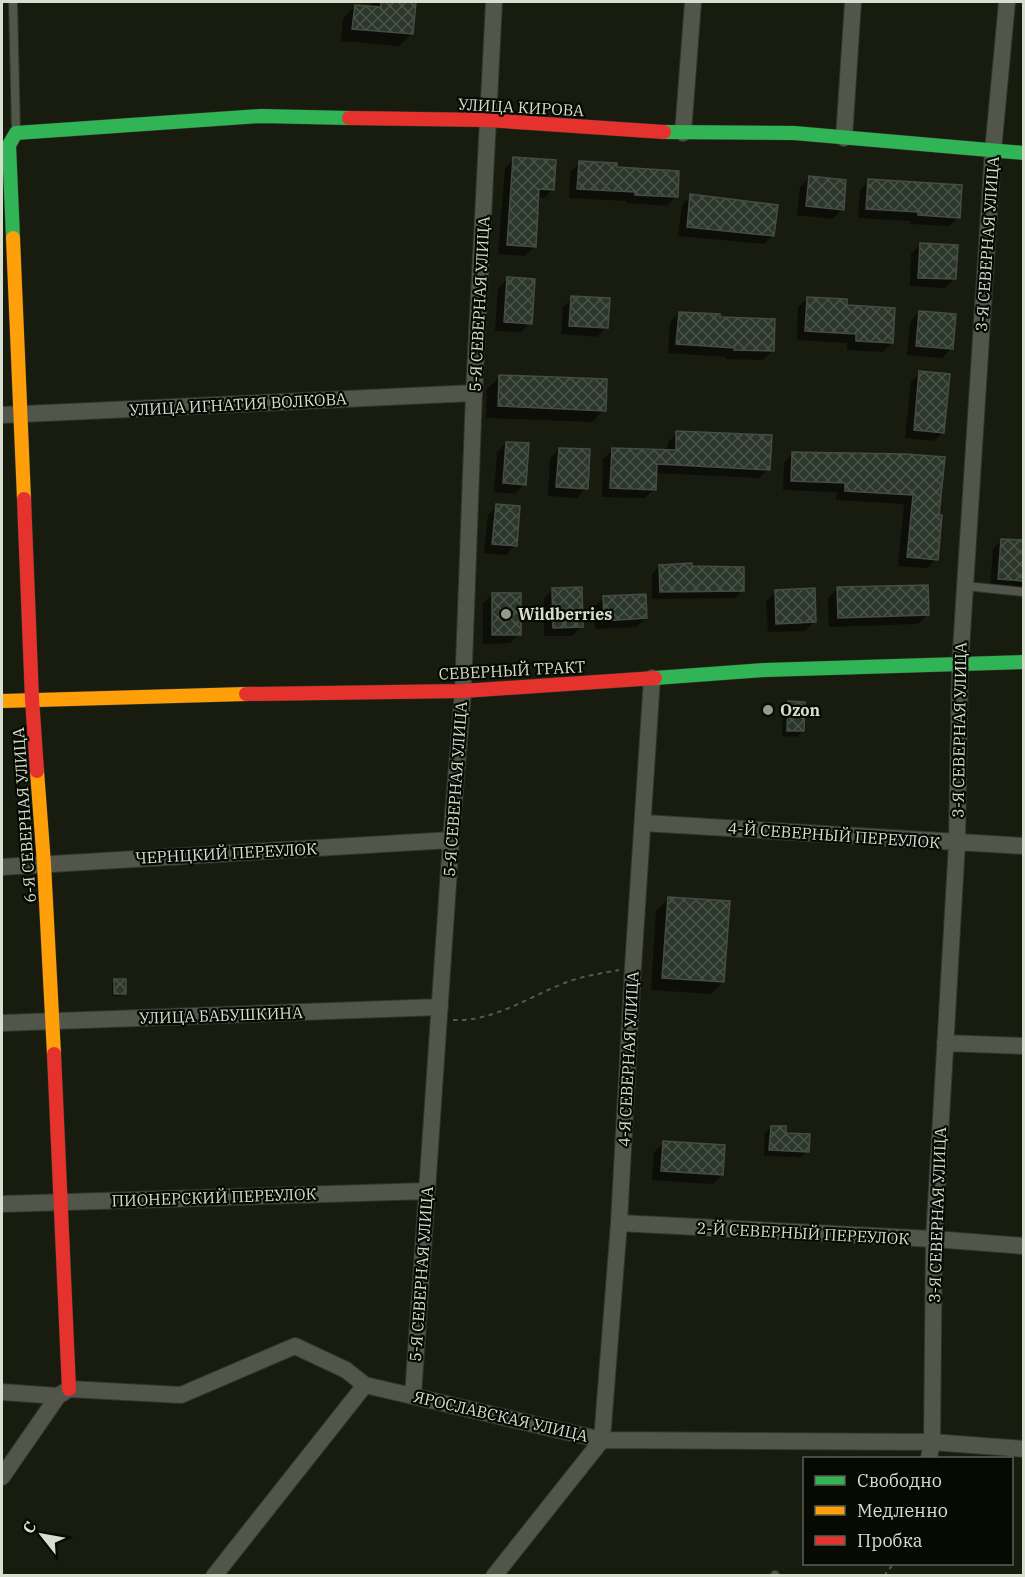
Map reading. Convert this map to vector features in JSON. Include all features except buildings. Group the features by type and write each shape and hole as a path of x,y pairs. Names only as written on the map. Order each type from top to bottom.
{"street":[{"name":"5-Я СЕВЕРНАЯ УЛИЦА","path":"413,1396 463,691 474,393 494,2"},
{"path":"683,133 693,2"},
{"path":"844,138 853,2"},
{"name":"3-Я СЕВЕРНАЯ УЛИЦА","path":"931,1450 934,1239 957,843 960,665 993,151 1013,5"},
{"name":"УЛИЦА КИРОВА","path":"9,141 261,116 487,120 683,133 794,133 1023,153"},
{"name":"6-Я СЕВЕРНАЯ УЛИЦА","path":"9,141 32,699 53,1021 60,1202 63,1393"},
{"name":"УЛИЦА ИГНАТИЯ ВОЛКОВА","path":"2,415 474,393"},
{"name":"СЕВЕРНЫЙ ТРАКТ","path":"2,701 463,691 765,670 1023,662"},
{"name":"4-Я СЕВЕРНАЯ УЛИЦА","path":"602,1440 619,1223 652,678"},
{"name":"4-Й СЕВЕРНЫЙ ПЕРЕУЛОК","path":"644,823 1023,846"},
{"name":"ЧЕРНЦКИЙ ПЕРЕУЛОК","path":"2,867 451,840"},
{"name":"УЛИЦА БАБУШКИНА","path":"2,1023 439,1013"},
{"path":"945,1043 1023,1046"},
{"name":"ПИОНЕРСКИЙ ПЕРЕУЛОК","path":"2,1204 427,1191"},
{"name":"2-Й СЕВЕРНЫЙ ПЕРЕУЛОК","path":"619,1223 934,1239 1023,1246"},
{"name":"ЯРОСЛАВСКАЯ УЛИЦА","path":"2,1392 181,1395 295,1346 346,1370 365,1385 602,1440 931,1450 1023,1449"},
{"path":"214,1575 365,1385"},
{"path":"2,1477 63,1393"},
{"path":"494,1575 602,1440"}],"lane":[{"path":"9,141 13,2"},
{"path":"965,586 1023,592"}],"path":[{"path":"439,1013 469,1020 500,1011 573,980 633,967"}],"traffic: fast":[{"path":"13,238 9,145 16,133 261,116 349,118"},
{"path":"664,132 794,133 1024,153"},
{"path":"655,678 765,670 1024,662"}],"traffic: slow":[{"path":"13,238 24,499"},
{"path":"2,701 246,694"},
{"path":"37,771 54,1054"}],"traffic: jam":[{"path":"349,118 487,120 664,132"},
{"path":"24,499 37,771"},
{"path":"246,694 463,691 655,678"},
{"path":"54,1054 69,1389"}],"place":[{"name":"Wildberries","path":"506,614"},
{"name":"Ozon","path":"768,710"}]}
